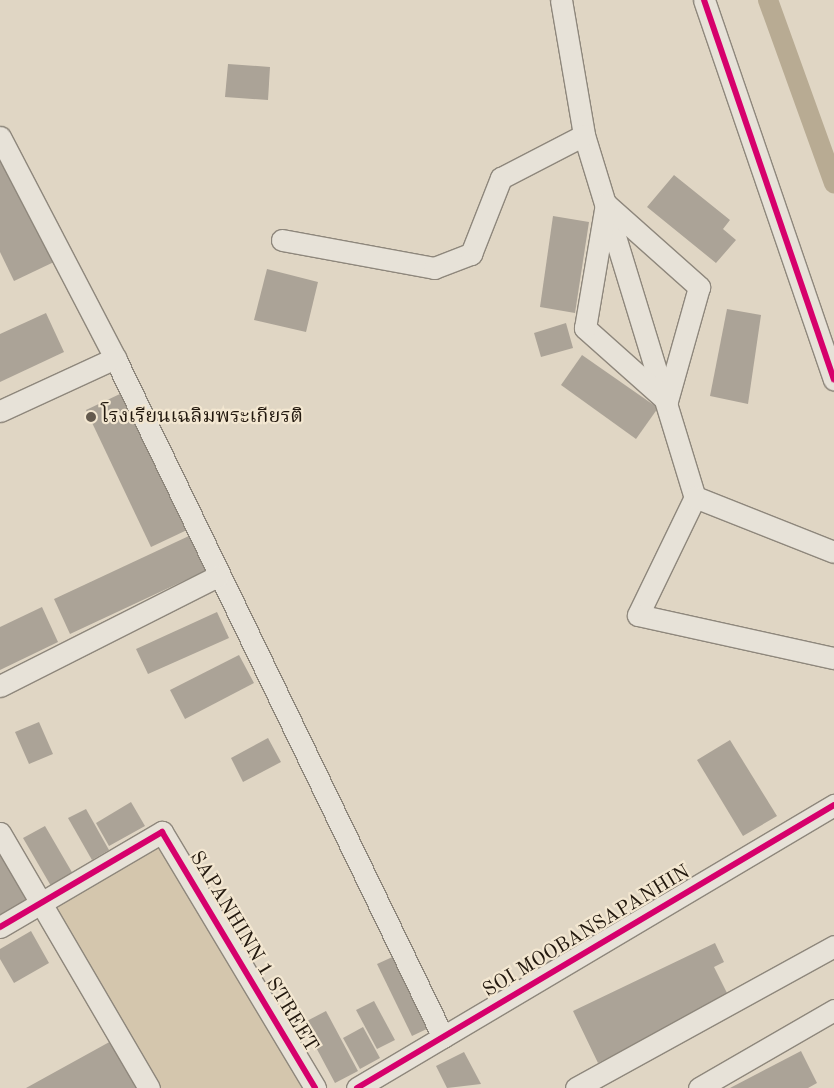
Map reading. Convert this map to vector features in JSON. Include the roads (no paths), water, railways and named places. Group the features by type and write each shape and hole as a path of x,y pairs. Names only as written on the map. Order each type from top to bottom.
{"street":[{"path":"561,0 584,135 668,401 695,497 638,615 834,658"},
{"path":"704,0 834,379"},
{"path":"282,240 434,268 470,254 501,178 584,135"},
{"path":"0,137 115,358 218,576 444,1037"},
{"path":"606,204 585,328 668,401"},
{"path":"606,204 699,287 668,401"},
{"path":"0,411 115,358"},
{"path":"695,497 834,552"},
{"path":"0,686 218,576"},
{"name":"SOI MOOBANSAPANHIN","path":"357,1088 834,805"},
{"path":"0,927 162,832 316,1088"},
{"path":"0,833 150,1088"},
{"path":"576,1088 834,946"},
{"path":"699,1088 834,1010"}],"waterway":[{"path":"768,0 834,183"}],"place":[{"name":"โรงเรียนเฉลิมพระเกียรติ","path":"91,417"}]}
